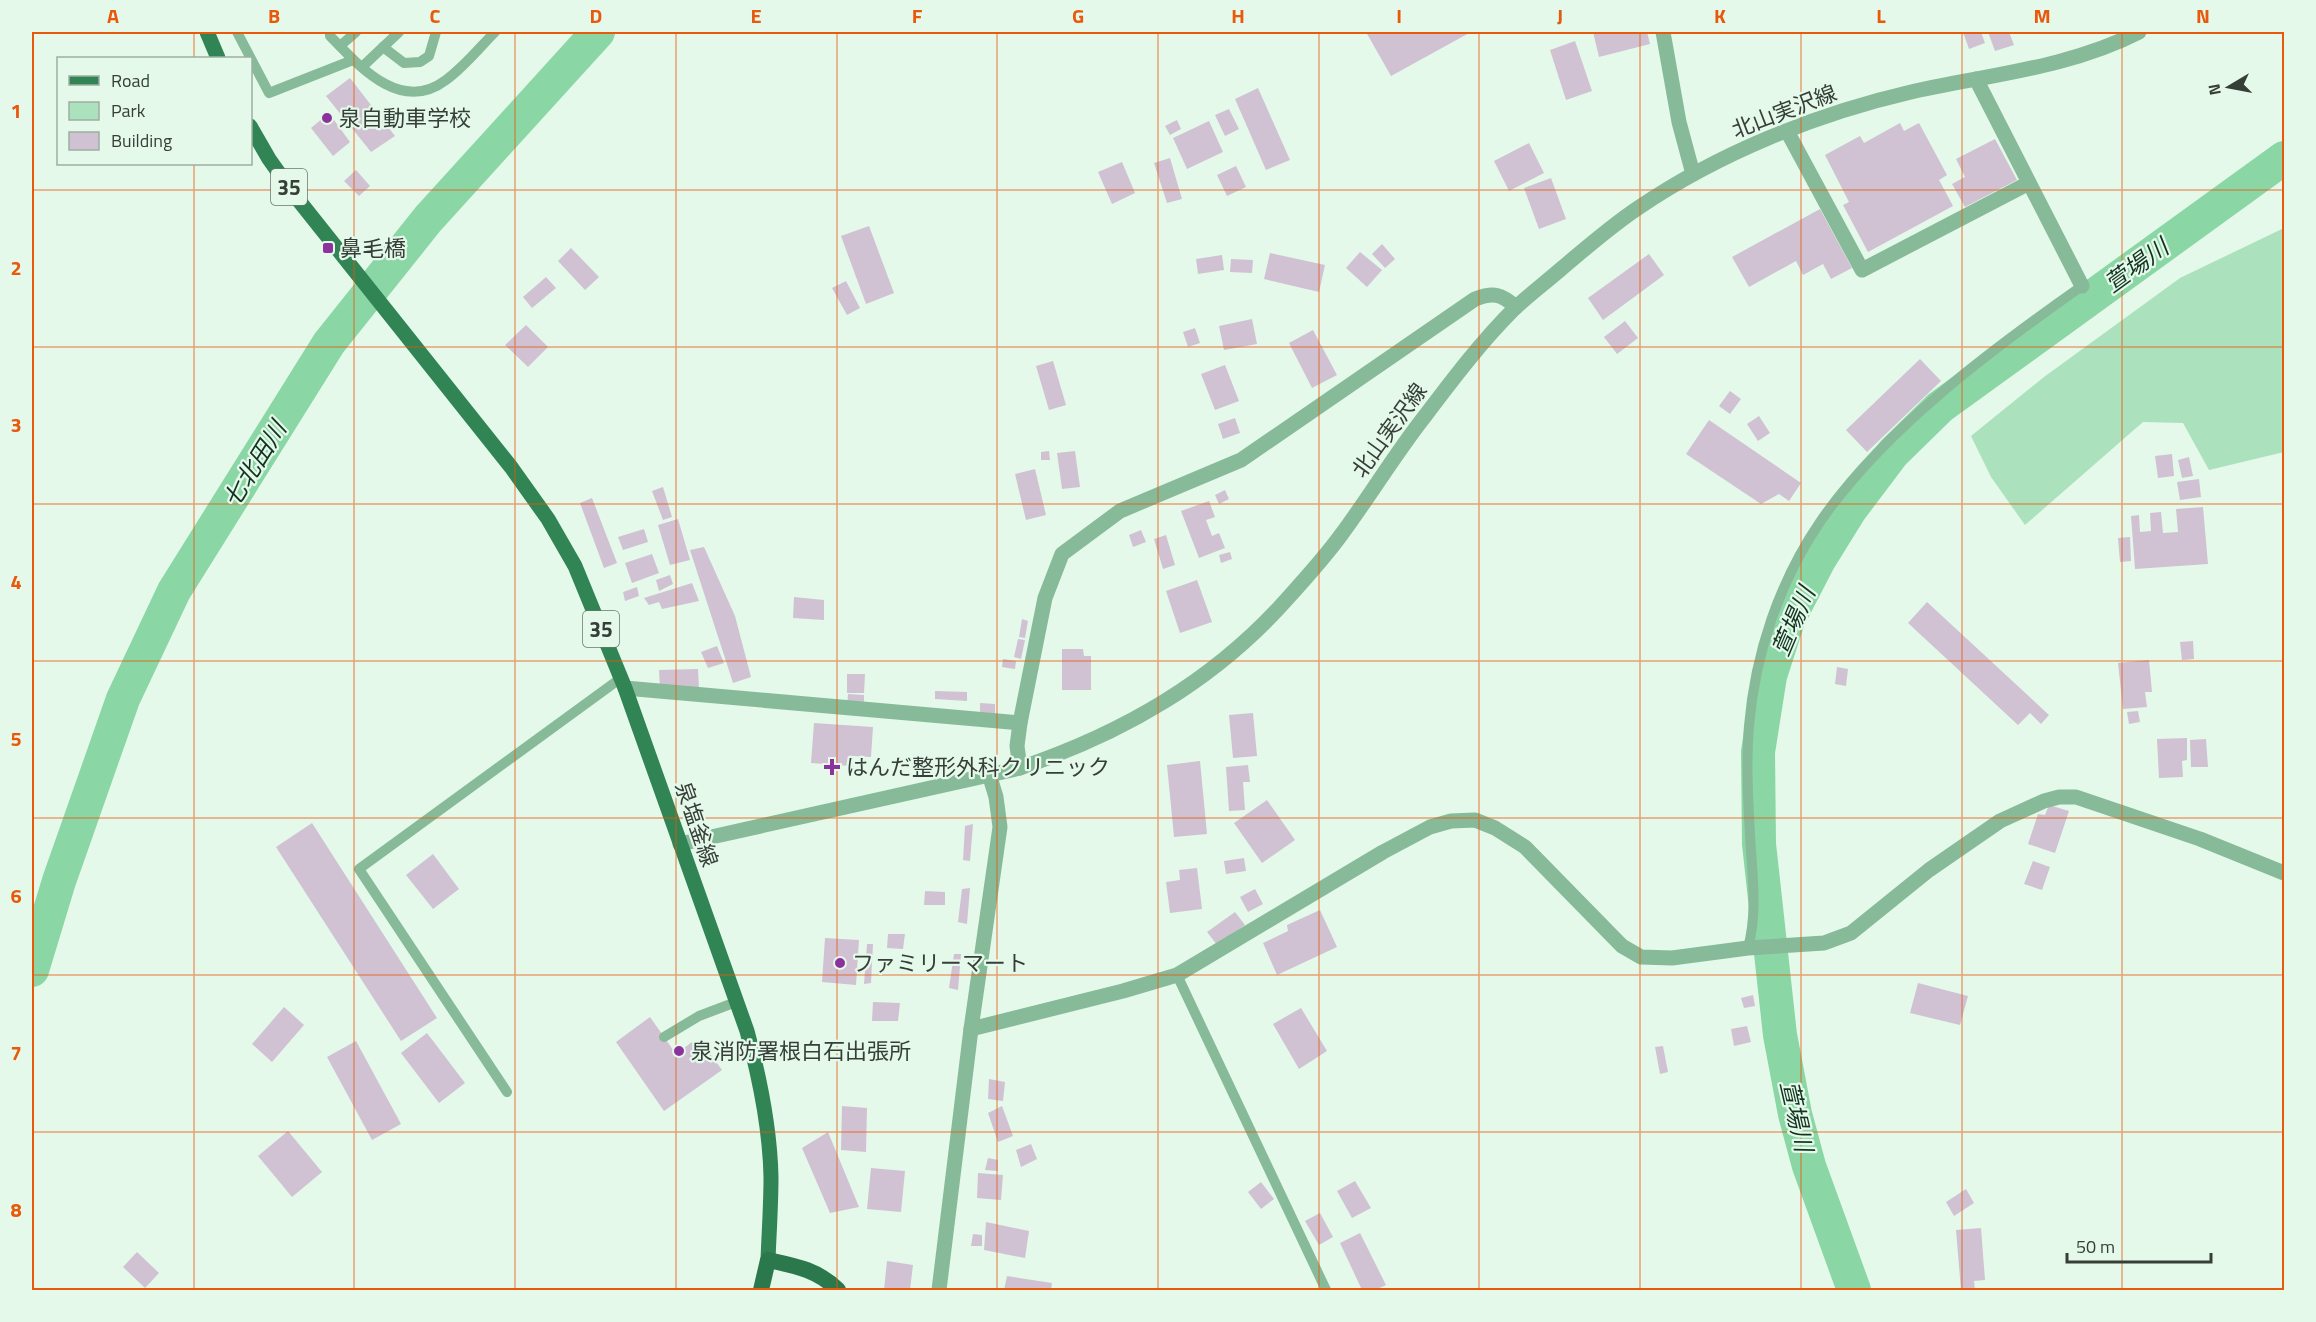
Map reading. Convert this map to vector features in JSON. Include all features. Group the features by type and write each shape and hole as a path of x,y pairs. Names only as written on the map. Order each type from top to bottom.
{"highway":[{"path":"761,1290 768,1260 809,1269 826,1279 838,1290"}],"main road":[{"path":"207,32 218,57"},
{"name":"泉塩釜線","path":"252,129 276,168 332,244 511,467 554,528 575,566 623,683 736,1002 759,1076 767,1124 771,1176 768,1260"}],"street":[{"path":"1663,32 1679,122 1693,174"},
{"name":"北山実沢線","path":"680,844 1020,768 1071,750 1146,713 1191,684 1242,643 1285,601 1339,539 1422,418 1480,345 1516,307 1637,208 1693,174 1787,131 1899,95 2068,59 2139,32"},
{"path":"1976,79 2082,286"},
{"path":"1787,131 1862,270 2030,183"},
{"path":"1020,768 1017,746 1020,723 1045,598 1062,554 1119,511 1241,460 1475,299 1486,295 1503,296 1516,307"},
{"path":"623,683 1020,723"},
{"path":"939,1290 971,1029 1000,827 996,797 989,774"},
{"path":"971,1029 1177,975 1383,852 1430,827 1451,821 1475,820 1495,828 1525,847 1622,946 1641,957 1671,958 1754,948 1824,943 1851,933 1929,870 2000,821 2058,797 2076,797 2189,835 2284,873"}],"lane":[{"path":"237,32 250,57"},
{"path":"330,32 330,36 358,64 382,83 395,90 419,93 446,81 495,32"},
{"path":"340,46 356,32"},
{"path":"252,61 269,93 358,64 383,47 399,32"},
{"path":"383,47 404,63 420,62 429,56 436,32"},
{"path":"479,32 487,40"},
{"path":"1754,948 1754,875 1747,758 1752,705 1764,640 1797,562 1820,523 1887,442 1955,383 2082,286"},
{"path":"507,1092 359,869 623,683"},
{"path":"1177,975 1326,1290"},
{"path":"664,1037 699,1016 736,1002"}],"green space":[{"path":"2284,228 2284,452 2209,470 2183,423 2143,422 2025,525 1991,477 1971,436 2044,377 2180,278"}],"building":[{"path":"1366,32 1471,32 1391,76"},
{"path":"1593,32 1647,32 1650,44 1599,57"},
{"path":"1963,32 1981,32 1985,43 1969,49"},
{"path":"1988,32 2009,32 2014,45 1995,51"},
{"path":"1575,41 1592,91 1566,100 1550,50"},
{"path":"350,78 395,136 371,152 326,96"},
{"path":"1258,88 1290,160 1266,170 1235,99"},
{"path":"1229,109 1239,129 1225,136 1215,115"},
{"path":"329,113 350,142 333,156 311,128"},
{"path":"1177,120 1181,129 1170,135 1165,126"},
{"path":"1209,121 1223,152 1187,169 1173,138"},
{"path":"1900,123 1904,131 1919,123 1947,175 1939,180 1953,206 1868,252 1843,205 1849,202 1825,155 1860,136 1864,143"},
{"path":"1995,139 2017,180 1965,207 1952,184 1965,177 1956,159"},
{"path":"1529,143 1544,173 1509,191 1494,161"},
{"path":"1170,158 1182,199 1167,203 1154,163"},
{"path":"1122,162 1135,193 1112,204 1098,172"},
{"path":"1236,166 1246,187 1227,196 1217,175"},
{"path":"356,170 370,186 359,196 344,181"},
{"path":"1551,178 1566,219 1539,229 1524,188"},
{"path":"1820,209 1852,268 1831,279 1823,264 1803,275 1796,261 1749,287 1732,257"},
{"path":"869,226 894,293 866,304 841,236"},
{"path":"1382,244 1395,259 1385,268 1372,254"},
{"path":"571,248 599,277 585,290 558,261"},
{"path":"1360,252 1382,270 1367,287 1346,268"},
{"path":"1270,253 1325,265 1319,292 1264,279"},
{"path":"1649,254 1664,275 1603,320 1588,298"},
{"path":"1222,255 1224,270 1198,274 1196,259"},
{"path":"1231,259 1253,260 1252,273 1230,272"},
{"path":"546,277 556,288 532,308 523,297"},
{"path":"846,281 860,308 847,315 832,288"},
{"path":"1252,319 1257,344 1224,350 1219,326"},
{"path":"1625,321 1638,338 1617,354 1604,337"},
{"path":"526,325 548,347 528,367 505,345"},
{"path":"1195,328 1200,343 1188,347 1183,332"},
{"path":"1313,330 1337,375 1312,388 1289,343"},
{"path":"1920,359 1941,381 1867,452 1846,430"},
{"path":"1053,361 1066,405 1049,410 1036,366"},
{"path":"1225,365 1239,401 1215,410 1201,374"},
{"path":"1730,391 1741,399 1730,414 1719,406"},
{"path":"1759,416 1770,433 1758,441 1747,424"},
{"path":"1235,418 1240,433 1223,439 1218,424"},
{"path":"1709,420 1801,483 1789,501 1779,494 1761,504 1686,454"},
{"path":"1049,451 1050,460 1041,460 1041,452"},
{"path":"1075,451 1080,487 1062,489 1057,453"},
{"path":"2172,454 2174,476 2158,478 2155,456"},
{"path":"2189,457 2193,476 2182,478 2178,460"},
{"path":"1035,469 1046,515 1026,520 1015,474"},
{"path":"2199,479 2201,497 2180,500 2177,482"},
{"path":"663,487 672,517 663,520 652,491"},
{"path":"1225,490 1229,499 1219,504 1215,495"},
{"path":"592,498 617,563 604,568 580,503"},
{"path":"1209,501 1215,517 1206,520 1212,536 1219,533 1225,548 1199,558 1181,511"},
{"path":"2203,507 2208,564 2135,569 2131,516 2139,515 2140,532 2151,531 2150,513 2161,512 2163,533 2178,532 2176,509"},
{"path":"678,519 690,560 670,565 658,525"},
{"path":"644,529 648,542 623,550 618,537"},
{"path":"1141,530 1146,542 1133,547 1129,535"},
{"path":"1166,535 1175,565 1163,569 1154,539"},
{"path":"2130,537 2131,561 2120,562 2118,538"},
{"path":"704,547 735,616 751,677 733,683 690,550"},
{"path":"1230,552 1232,559 1221,563 1219,555"},
{"path":"652,554 659,573 632,583 625,563"},
{"path":"670,575 673,584 659,591 656,580"},
{"path":"1197,580 1212,622 1180,633 1166,591"},
{"path":"692,583 699,601 662,609 659,602 649,605 644,598"},
{"path":"637,587 639,596 625,601 623,592"},
{"path":"794,597 824,600 824,620 793,618"},
{"path":"1927,602 2049,715 2041,724 2030,713 2018,725 1908,623"},
{"path":"1022,619 1028,621 1025,638 1019,637"},
{"path":"1018,639 1025,640 1021,659 1014,657"},
{"path":"2193,641 2194,659 2182,660 2180,642"},
{"path":"717,646 724,663 708,668 701,652"},
{"path":"1062,649 1083,649 1084,656 1091,656 1091,690 1062,690"},
{"path":"1003,659 1016,661 1015,669 1002,667"},
{"path":"2149,660 2152,692 2145,692 2147,707 2123,709 2118,663"},
{"path":"1837,667 1848,669 1846,686 1835,684"},
{"path":"698,669 699,688 660,689 659,670"},
{"path":"847,674 865,674 864,693 847,693"},
{"path":"935,691 967,692 967,701 935,699"},
{"path":"848,694 864,695 864,707 847,707"},
{"path":"980,703 995,704 995,715 980,714"},
{"path":"2138,711 2140,722 2129,724 2127,712"},
{"path":"1253,713 1257,756 1233,758 1229,715"},
{"path":"814,723 873,727 871,757 853,756 852,766 811,763"},
{"path":"2187,738 2187,760 2182,761 2183,777 2159,778 2157,739"},
{"path":"2206,739 2208,767 2191,767 2190,740"},
{"path":"1200,761 1207,834 1174,837 1167,765"},
{"path":"1248,765 1250,782 1243,782 1245,810 1229,811 1226,767"},
{"path":"1267,800 1295,840 1262,863 1234,823"},
{"path":"2049,805 2069,811 2055,853 2028,844 2038,814 2045,815"},
{"path":"312,823 437,1018 401,1041 276,847"},
{"path":"973,824 970,861 963,860 965,826"},
{"path":"433,854 459,889 433,909 406,875"},
{"path":"1244,858 1246,871 1226,874 1224,861"},
{"path":"2033,861 2050,867 2042,890 2024,884"},
{"path":"1197,868 1202,909 1170,913 1166,882 1180,880 1179,870"},
{"path":"970,888 967,924 958,922 962,889"},
{"path":"1255,889 1263,904 1248,912 1240,897"},
{"path":"925,891 945,892 945,905 924,905"},
{"path":"1320,910 1337,947 1277,975 1263,943 1288,931 1287,925"},
{"path":"1235,912 1245,925 1217,945 1207,932"},
{"path":"888,934 905,934 903,949 887,948"},
{"path":"825,938 859,940 856,985 822,982"},
{"path":"867,944 873,944 871,983 864,984"},
{"path":"954,954 961,954 958,990 949,988"},
{"path":"1918,983 1968,996 1960,1025 1910,1013"},
{"path":"1753,995 1755,1006 1744,1008 1741,998"},
{"path":"873,1002 900,1003 898,1021 872,1021"},
{"path":"284,1007 304,1025 272,1062 252,1044"},
{"path":"1301,1008 1327,1051 1299,1069 1273,1024"},
{"path":"650,1017 676,1054 692,1042 694,1044 700,1040 722,1070 664,1111 616,1042"},
{"path":"1747,1026 1751,1042 1734,1046 1731,1029"},
{"path":"427,1033 465,1083 439,1103 401,1053"},
{"path":"356,1041 401,1124 372,1140 327,1057"},
{"path":"1663,1046 1668,1072 1660,1074 1655,1047"},
{"path":"989,1079 1005,1082 1003,1101 988,1099"},
{"path":"842,1106 867,1108 866,1152 841,1150"},
{"path":"1002,1106 1013,1136 998,1142 988,1113"},
{"path":"288,1131 322,1172 292,1197 258,1156"},
{"path":"828,1132 859,1207 830,1213 802,1148"},
{"path":"1031,1144 1037,1159 1021,1167 1016,1150"},
{"path":"988,1158 998,1160 998,1171 985,1170"},
{"path":"871,1168 905,1171 901,1212 867,1209"},
{"path":"978,1173 1003,1175 1001,1200 977,1198"},
{"path":"1355,1181 1371,1208 1352,1218 1337,1191"},
{"path":"1261,1182 1274,1199 1261,1209 1248,1192"},
{"path":"1966,1189 1974,1203 1954,1216 1946,1202"},
{"path":"1320,1213 1333,1237 1319,1245 1305,1221"},
{"path":"986,1222 1029,1231 1025,1258 984,1250"},
{"path":"1981,1228 1985,1280 1974,1281 1975,1290 1961,1290 1956,1230"},
{"path":"1360,1233 1386,1285 1375,1290 1362,1290 1340,1243"},
{"path":"973,1234 982,1235 982,1246 971,1246"},
{"path":"137,1252 159,1273 145,1288 123,1267"},
{"path":"887,1261 913,1265 910,1290 884,1290"},
{"path":"1007,1276 1052,1283 1051,1290 1004,1290"}],"waterway":[{"name":"七北田川","path":"32,970 59,881 123,699 174,591 329,343 428,219 598,32"},
{"name":"萱場川","path":"1854,1290 1809,1166 1795,1114 1780,1035 1759,844 1758,752 1770,676 1788,620 1819,560 1850,510 1893,453 1940,407 2284,158"}],"place":[{"name":"泉自動車学校","path":"327,118"},
{"name":"鼻毛橋","path":"328,248"},
{"name":"はんだ整形外科クリニック","path":"832,767"},
{"name":"ファミリーマート","path":"840,963"},
{"name":"泉消防署根白石出張所","path":"679,1051"}]}
